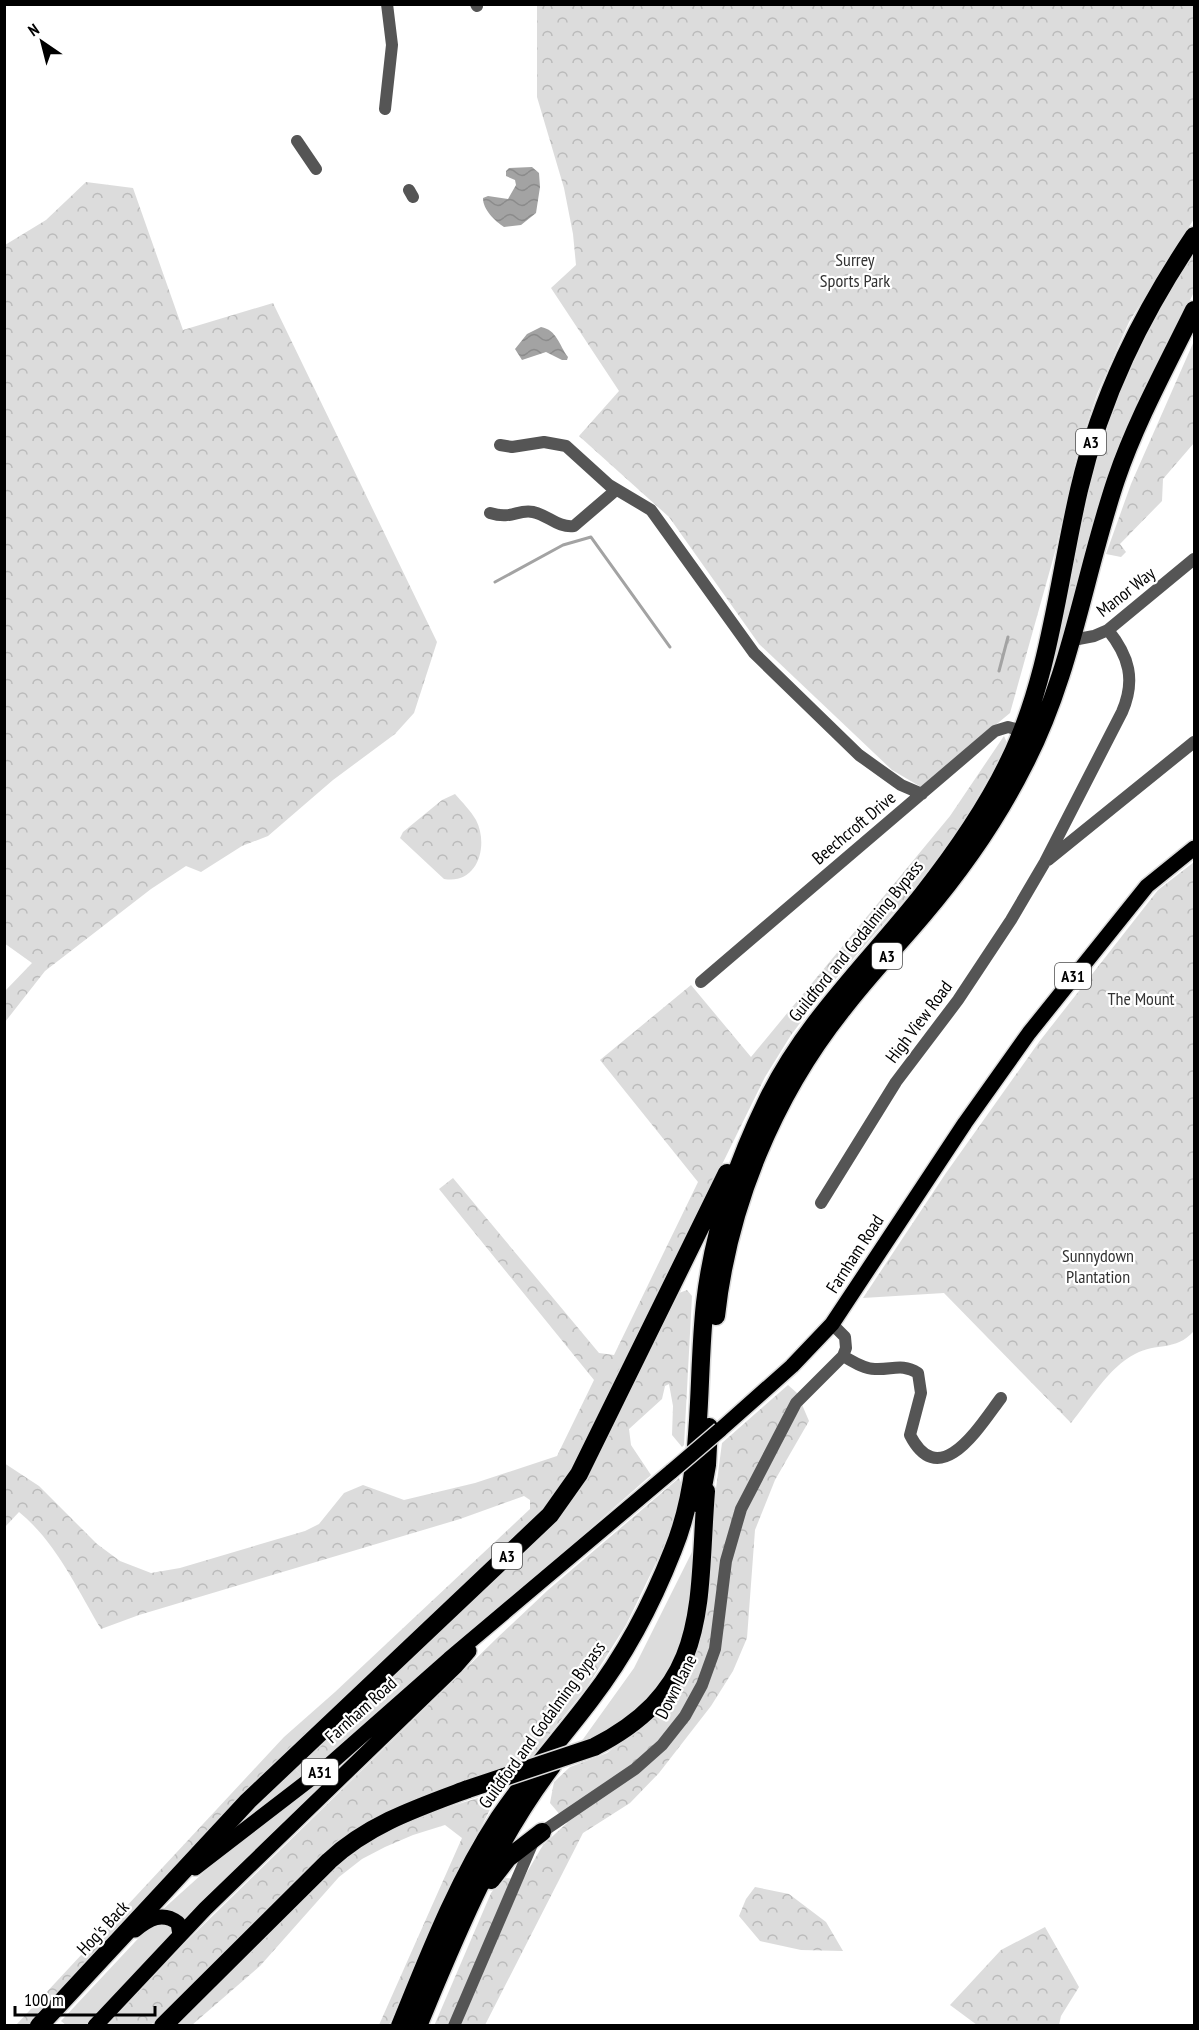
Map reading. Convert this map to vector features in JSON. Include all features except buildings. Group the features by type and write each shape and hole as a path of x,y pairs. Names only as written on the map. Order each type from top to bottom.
{"highway":[{"name":"Guildford and Godalming Bypass","path":"400,2025 443,1924 480,1850 521,1787 606,1678 642,1614 674,1549 685,1517 694,1467 704,1321 711,1268 733,1182 776,1084 819,1017 921,896 969,830 1030,734 1041,668 1079,490 1106,399 1142,320 1194,236"},
{"name":"Guildford and Godalming Bypass","path":"418,2025 460,1925 500,1846 543,1779 614,1687 668,1590 690,1540 707,1465 712,1359 720,1285 740,1207 776,1112 802,1065 836,1018 924,915 973,850 1012,789 1030,734 1073,640 1117,477 1194,310"},
{"name":"A3","path":"147,1912 248,1801 550,1515 579,1474 705,1216 759,1120"},
{"path":"163,2025 329,1861 351,1843 401,1814 594,1747 634,1724 649,1711 668,1687 690,1644 699,1594 707,1465"},
{"path":"437,1981 491,1879 508,1858 542,1832"},
{"name":"Hog's Back","path":"39,2025 147,1912"}],"main road":[{"name":"Farnham Road","path":"147,1912 209,1856 330,1764 448,1659 488,1628 792,1366 832,1324 965,1123 1029,1033 1147,886 1194,848"},
{"name":"Farnham Road","path":"180,1935 456,1666 488,1628"},
{"name":"A31","path":"95,2025 180,1935 180,1926 176,1921 158,1916 123,1939"}],"street":[{"path":"385,109 392,45 387,4"},
{"path":"297,141 316,169"},
{"path":"500,445 513,447 544,442 566,446 616,490 646,506 655,514 754,653 859,755 901,785 922,794"},
{"path":"490,513 506,518 531,512 560,524 574,526 616,490"},
{"name":"Manor Way","path":"1073,640 1094,636 1108,630 1194,559"},
{"name":"High View Road","path":"821,1203 896,1082 985,961 1045,862 1128,698 1130,680 1128,662 1108,630"},
{"name":"Beechcroft Drive","path":"701,982 995,731 1008,728 1030,734"},
{"name":"High View Road","path":"1045,862 1194,742"},
{"path":"1064,824 1077,836"},
{"path":"832,1324 846,1337 843,1356 874,1370 900,1366 908,1367 918,1373 921,1393 910,1436 914,1444 929,1455 951,1456 960,1450 1000,1398"},
{"name":"Down Lane","path":"454,2025 529,1849 542,1832 635,1769 662,1745 685,1716 702,1685 715,1648 726,1561 741,1509 796,1403 843,1356"}],"green space":[{"name":"Surrey Sports Park","path":"537,5 1194,5 1194,219 1129,322 1097,394 1078,451 1055,552 1010,713 921,787 892,770 759,644 669,517 579,436 619,391 551,288 576,265 573,234 564,188 537,97"},
{"path":"86,182 133,188 183,330 273,303 437,642 414,713 395,734 333,780 268,836 242,846 201,872 186,866 151,889 45,971 5,1022 5,991 32,963 4,943 5,245 46,220"},
{"path":"1194,249 1194,292 1158,366 1079,589 1066,586 1100,441 1135,350"},
{"path":"1194,341 1194,443 1163,479 1162,501 1120,544 1126,552 1121,557 1106,554 1131,484"},
{"path":"1066,586 1079,589 1074,610 1050,675 1047,674"},
{"path":"1004,736 1007,743 1003,753 961,826 915,888 819,998 791,1035 765,1077 561,1492 34,2025 16,2025 284,1737 530,1509 530,1500 524,1496 460,1519 139,1615 101,1629 65,1567 32,1524 19,1512 5,1527 4,1463 39,1486 97,1544 120,1561 151,1573 180,1568 305,1531 319,1524 344,1493 363,1485 404,1500 475,1483 557,1456 594,1380 439,1189 453,1178 599,1353 614,1355 698,1182 600,1060 691,985 751,1057 950,816"},
{"path":"455,794 476,820 480,830 481,851 478,861 465,876 444,879 400,838 403,832 442,800"},
{"path":"1194,862 1194,1331 1180,1342 1143,1350 1125,1360 1100,1385 1071,1423 944,1293 863,1298 946,1173 1039,1042 1158,890"},
{"path":"687,1290 692,1296 684,1445 682,1447 672,1435 673,1406 669,1384 665,1386 662,1399 629,1429 631,1445 651,1475 306,1779 295,1769 506,1564 611,1428 679,1293"},
{"path":"788,1385 797,1393 809,1421 775,1480 755,1530 747,1638 733,1671 711,1706 659,1773 630,1803 583,1833 485,2025 434,2026 491,1893 503,1878 523,1879 543,1845 567,1823 550,1803 554,1782 570,1767 607,1753 658,1713 680,1685 694,1655 722,1443"},
{"path":"679,1478 684,1489 669,1536 626,1625 587,1687 530,1759 383,1813 345,1836 151,2025 107,2026 186,1942 497,1638 548,1590"},
{"path":"696,1544 689,1609 682,1638 672,1664 658,1687 639,1708 613,1726 581,1742 634,1668"},
{"path":"453,1664 187,1922 161,1911 222,1856 354,1753"},
{"path":"295,1769 306,1779 229,1834"},
{"path":"499,1792 446,1895 389,2025 379,2025 462,1838 445,1825 413,1835 362,1859 339,1877 260,1966 192,2025 171,2026 358,1846 409,1821"},
{"path":"755,1887 789,1894 826,1922 843,1951 801,1950 760,1941 739,1916 746,1899"},
{"path":"165,1922 177,1930 90,2025 66,2025 61,2021 148,1928"},
{"path":"1045,1927 1079,1987 1061,2016 1059,2025 977,2025 950,2005 1001,1950"}],"water":[{"path":"532,167 539,173 540,187 536,213 521,225 504,227 487,211 483,198 488,196 508,199 516,185 515,180 506,176 506,171 509,168"},
{"path":"541,327 551,331 568,357 567,360 546,352 522,360 515,349 527,334"}],"waterway":[{"path":"495,582 563,545 591,537 670,647"},
{"path":"999,671 1008,637"}],"park label":[{"name":"The Mount","path":"1141,999"},
{"name":"Sunnydown Plantation","path":"1098,1266"}]}
